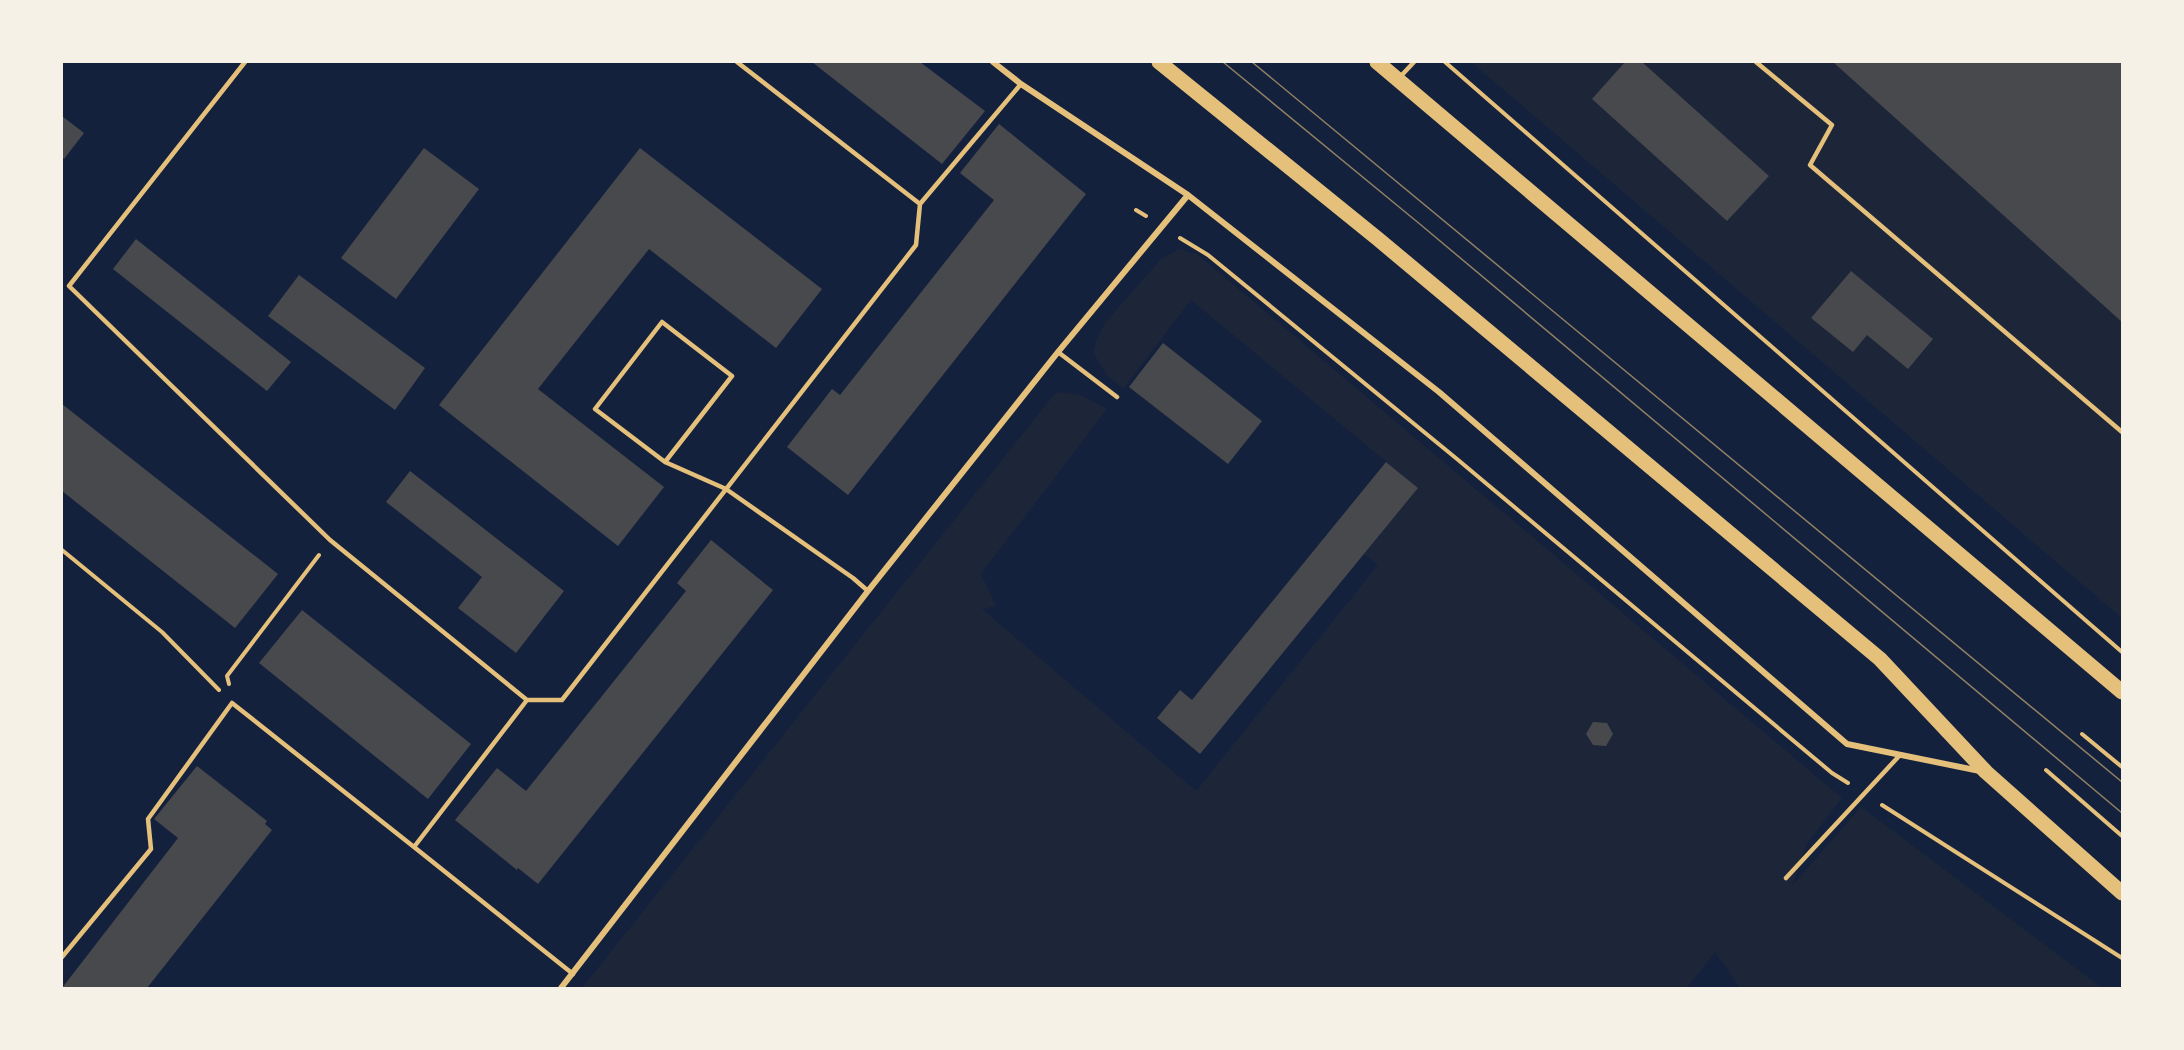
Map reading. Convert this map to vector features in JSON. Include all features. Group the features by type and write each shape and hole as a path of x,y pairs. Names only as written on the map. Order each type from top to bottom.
{"main road":[{"path":"1159,62 1378,239 1880,659 1986,772 2122,893"},
{"path":"1377,62 2122,692"}],"street":[{"path":"993,62 1021,84 1188,195 1439,393 1847,744 1986,772"},
{"path":"561,988 868,591 1058,352 1188,195"}],"lane":[{"path":"245,62 69,286 330,540 527,700 562,700 916,244 920,204 1021,84"},
{"path":"737,62 920,204"},
{"path":"1399,79 1414,62"},
{"path":"1756,62 1832,125 1810,165 2122,432"},
{"path":"665,462 732,376 662,322 595,409 665,462 726,489 854,578 868,591"},
{"path":"1058,352 1117,397"},
{"path":"414,847 527,700"},
{"path":"62,957 151,849 148,819 232,703 573,974"},
{"path":"1786,878 1900,755"}],"path":[{"path":"1445,62 2122,652"},
{"path":"1136,210 1208,255 1448,451 1832,773 2122,958"},
{"path":"232,703 228,675 330,540"},
{"path":"62,550 162,632 232,703"},
{"path":"2082,734 2122,767"},
{"path":"2046,770 2122,836"}],"shaded area":[{"path":"1471,62 2122,62 2122,618"},
{"path":"1179,249 1197,254 1842,798 1806,845 1792,886 1861,807 2102,988 1740,988 1715,952 1687,988 582,988 1056,392 1081,395 1107,409 981,574 996,606 982,609 1196,791 1378,565 1364,554 1418,488 1191,300 1123,389 1108,376 1093,353 1105,323 1162,258"}],"building":[{"path":"812,62 920,62 985,111 942,164"},
{"path":"1625,62 1642,62 1769,176 1727,221 1592,99"},
{"path":"1833,62 2122,62 2122,322"},
{"path":"62,116 84,133 64,159 62,157"},
{"path":"999,124 1086,194 848,495 787,447 832,389 840,395 994,200 960,173"},
{"path":"424,148 479,189 396,299 341,258"},
{"path":"640,148 822,289 776,348 649,249 538,389 664,487 618,546 439,405"},
{"path":"136,239 291,362 267,391 113,269"},
{"path":"1851,271 1933,339 1908,369 1867,335 1853,352 1811,318"},
{"path":"299,275 425,368 395,410 268,316"},
{"path":"1163,343 1262,421 1228,464 1129,387"},
{"path":"62,404 278,574 235,628 62,491"},
{"path":"1386,462 1418,488 1200,754 1157,718 1180,690 1192,700"},
{"path":"410,471 564,591 516,653 458,608 482,577 386,502"},
{"path":"711,540 773,590 538,884 455,820 497,768 526,791 686,591 677,583"},
{"path":"302,610 471,744 428,799 259,663"},
{"path":"1593,722 1607,723 1613,734 1606,746 1593,745 1586,734"},
{"path":"197,766 267,821 265,824 272,830 147,988 62,988 178,838 154,819"}],"tram line":[{"path":"1223,62 1421,225 2122,813"},
{"path":"1252,62 2122,782"}]}
